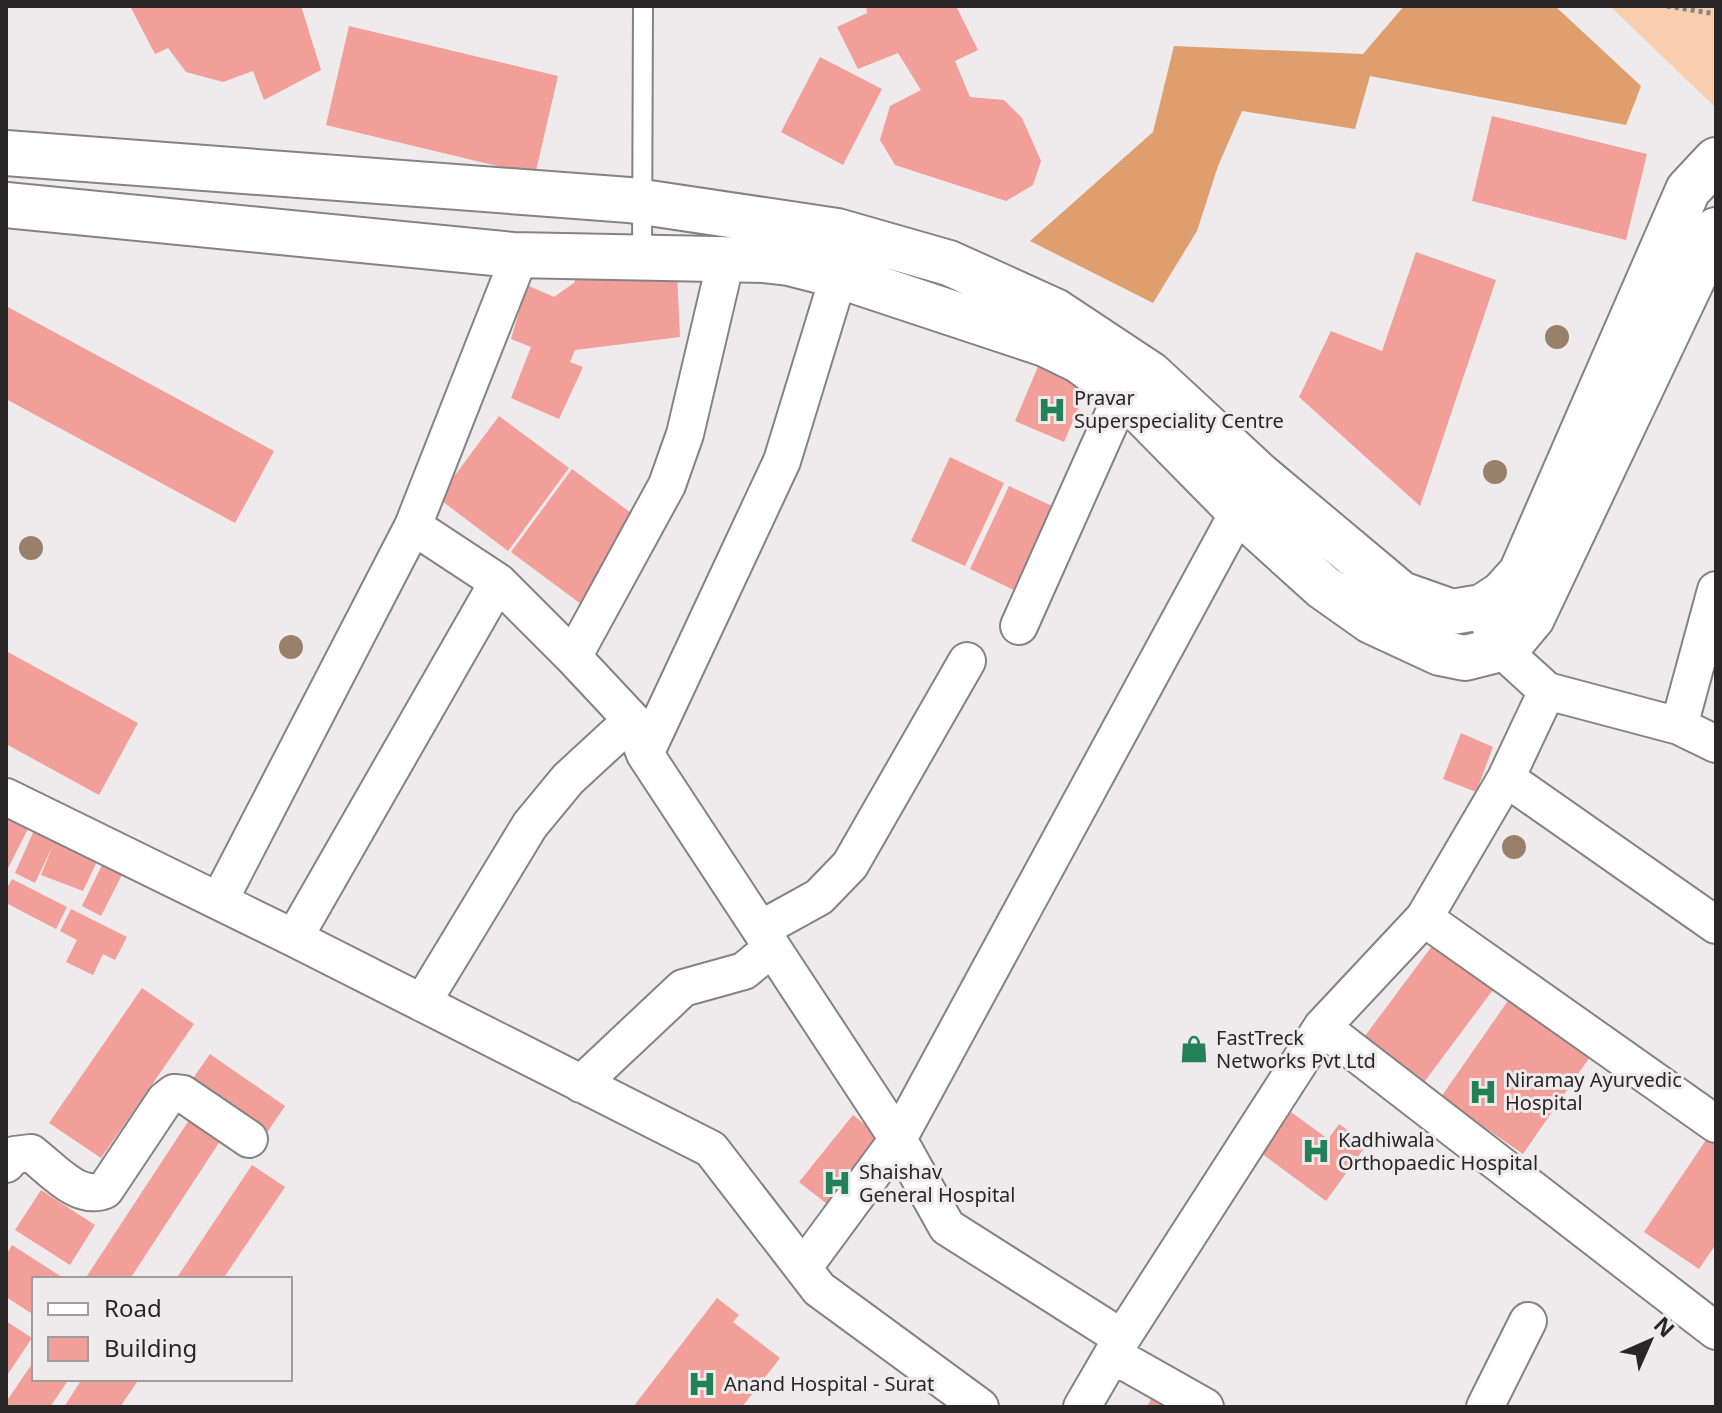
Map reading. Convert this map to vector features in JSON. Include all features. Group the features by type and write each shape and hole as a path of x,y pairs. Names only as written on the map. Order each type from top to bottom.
{"street":[{"path":"6,153 642,202 845,256 1045,344 1102,375 1239,511 1323,587 1371,621 1440,653 1465,658 1501,649 1512,642 1532,618 1716,230"},
{"path":"6,205 520,255 789,263 845,256 949,263 1055,311 1150,374 1259,475 1401,594 1452,612 1482,607 1502,594 1521,573 1688,190 1716,160"},
{"path":"219,901 413,526 520,255"},
{"path":"645,754 782,461 845,256"},
{"path":"573,657 667,485 685,434 726,260"},
{"path":"1019,626 1123,393"},
{"path":"803,1268 898,1139 1239,511"},
{"path":"413,526 498,582 632,720 645,754 898,1139 947,1227 1205,1407"},
{"path":"294,938 498,582"},
{"path":"1679,726 1716,590"},
{"path":"1482,607 1501,649 1547,691 1679,726 1716,744"},
{"path":"581,1084 683,988 744,971 766,939 819,897 850,865 967,661"},
{"path":"1082,1407 1117,1346 1322,1027 1424,918 1506,778 1547,691"},
{"path":"422,1003 530,825 568,779 632,720"},
{"path":"1506,778 1716,925"},
{"path":"6,797 294,938 711,1149 819,1289 980,1407"},
{"path":"1424,918 1716,1124"},
{"path":"1322,1027 1716,1331"},
{"path":"6,1164 14,1155 31,1153 79,1190 95,1194 105,1190 165,1100 174,1093 183,1094 249,1139"},
{"path":"1485,1407 1528,1321"}],"lane":[{"path":"642,257 643,6"}],"path":[{"path":"1667,6 1716,14"}],"shaded area":[{"path":"1404,6 1555,6 1641,86 1626,125 1370,76 1355,129 1242,111 1218,166 1197,231 1153,303 1030,241 1153,132 1174,46 1363,54"},
{"path":"1610,6 1716,6 1716,108"}],"building":[{"path":"130,6 301,6 321,70 264,100 253,71 223,82 186,72 168,48 155,54"},
{"path":"866,6 956,6 978,50 955,61 970,97 1004,100 1022,118 1041,161 1033,185 1006,201 895,165 880,140 890,106 921,90 898,53 858,69 837,27 867,13"},
{"path":"349,26 558,76 535,175 326,125"},
{"path":"820,57 882,89 843,165 781,132"},
{"path":"1492,116 1647,154 1626,240 1472,201"},
{"path":"1416,252 1496,280 1420,506 1299,397 1331,331 1382,351"},
{"path":"574,270 677,273 680,337 575,350 570,362 583,367 559,419 511,398 531,347 511,339 527,285 554,297 575,282"},
{"path":"6,306 274,451 235,523 6,399"},
{"path":"1042,357 1091,378 1064,442 1015,421"},
{"path":"499,416 569,468 508,551 438,498"},
{"path":"950,457 1004,483 965,566 911,541"},
{"path":"572,469 643,522 581,604 511,552"},
{"path":"1009,486 1063,511 1024,595 970,569"},
{"path":"6,651 138,723 99,795 6,744"},
{"path":"1461,733 1493,747 1476,792 1443,779"},
{"path":"6,810 31,823 6,872"},
{"path":"36,826 101,853 83,891 41,875 53,845 35,883 15,873"},
{"path":"107,855 127,865 101,916 82,906"},
{"path":"12,879 67,907 56,929 6,903 6,890"},
{"path":"71,909 127,937 115,960 103,954 93,975 66,962 77,940 60,931"},
{"path":"1438,938 1498,983 1422,1085 1362,1040"},
{"path":"142,988 194,1024 101,1158 49,1123"},
{"path":"1512,995 1594,1051 1523,1154 1441,1097"},
{"path":"210,1054 285,1106 264,1137 189,1084"},
{"path":"195,1111 226,1132 131,1277 86,1277"},
{"path":"1291,1112 1328,1139 1339,1124 1367,1144 1326,1201 1261,1153"},
{"path":"853,1115 885,1141 832,1208 799,1182"},
{"path":"1710,1134 1716,1138 1716,1244 1699,1269 1644,1232"},
{"path":"252,1165 285,1187 224,1277 177,1277"},
{"path":"41,1190 95,1225 70,1265 15,1230"},
{"path":"12,1245 62,1277 32,1277 32,1314 6,1297 6,1255"},
{"path":"717,1298 739,1315 733,1322 780,1358 742,1407 633,1407"},
{"path":"6,1321 32,1338 6,1377"},
{"path":"32,1364 32,1381 68,1381 50,1407 6,1407 6,1402"},
{"path":"81,1381 138,1381 120,1407 64,1407"},
{"path":"1155,1391 1187,1407 1147,1407"}],"place":[{"name":"Pravar Superspeciality Centre","path":"1052,410"},
{"name":"FastTreck Networks Pvt Ltd","path":"1194,1049"},
{"name":"Niramay Ayurvedic Hospital","path":"1483,1092"},
{"name":"Kadhiwala Orthopaedic Hospital","path":"1316,1151"},
{"name":"Shaishav General Hospital","path":"837,1183"},
{"name":"Anand Hospital - Surat","path":"702,1384"}]}
